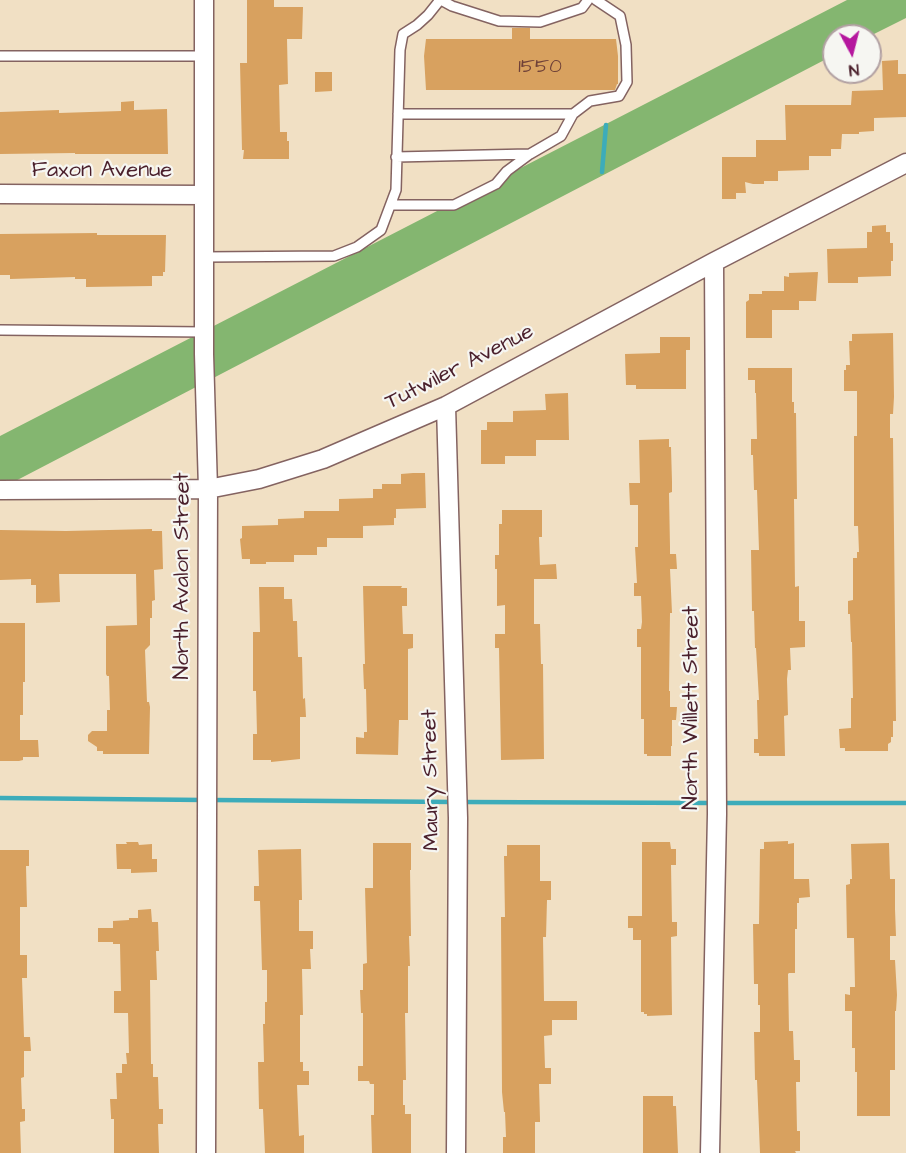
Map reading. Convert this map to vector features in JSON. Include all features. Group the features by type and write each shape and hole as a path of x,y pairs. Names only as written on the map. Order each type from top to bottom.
{"street":[{"name":"North Avalon Street","path":"204,0 204,257 208,489 206,1153"},
{"name":"Tutwiler Avenue","path":"0,489 208,489 259,479 323,459 446,406 714,262 906,163"},
{"name":"Faxon Avenue","path":"0,194 204,195"},
{"name":"North Willett Street","path":"710,1153 717,814 714,262"},
{"name":"Maury Street","path":"446,406 458,818 456,1153"}],"lane":[{"path":"204,257 334,256 357,247 381,230 396,190 400,50 403,34 417,25 441,0 452,6 499,21 540,22 582,8 588,0"},
{"path":"391,205 454,205 496,184 507,171 530,154 561,136 573,114 590,101 619,96 627,82 626,45 620,16 596,0"},
{"path":"0,56 204,56"},
{"path":"398,114 573,114"},
{"path":"396,157 530,154"},
{"path":"0,330 205,332"}],"green space":[{"path":"847,0 906,0 906,18 882,30 882,24 822,24 822,61 0,489 0,436"}],"building":[{"path":"247,0 274,0 274,7 303,7 302,39 287,39 288,84 279,85 280,132 287,132 289,159 243,159 240,63 247,63"},
{"path":"512,28 530,28 530,39 616,39 618,84 615,90 426,90 424,56 426,39 512,39"},
{"path":"898,60 898,74 906,74 906,117 874,118 874,131 842,134 841,149 831,149 831,156 809,156 809,170 778,171 778,181 764,181 764,184 745,182 746,193 736,193 736,199 722,199 722,157 756,157 756,140 786,140 785,105 851,105 852,91 883,90 882,61"},
{"path":"315,72 332,72 332,91 315,92"},
{"path":"134,101 134,110 167,109 168,154 0,154 0,112 121,111 121,102"},
{"path":"886,225 886,232 890,232 890,243 893,243 891,276 858,277 858,283 828,283 827,249 867,248 867,232 872,232 872,226"},
{"path":"97,233 97,235 166,235 163,276 152,276 152,286 86,287 86,279 75,279 75,277 10,279 10,275 0,275 0,234"},
{"path":"818,272 816,301 799,301 799,310 772,310 772,338 746,338 746,302 749,300 749,294 762,294 762,291 784,291 784,276 789,277 789,273"},
{"path":"893,333 894,397 893,414 890,414 890,438 893,438 896,721 893,721 893,737 888,744 888,751 845,751 845,748 840,748 839,729 851,728 851,698 853,698 852,642 848,601 853,600 853,558 857,558 857,552 859,552 858,526 854,526 854,436 857,436 857,391 844,391 844,370 846,370 846,365 850,365 849,341 852,341 852,334"},
{"path":"660,337 690,337 690,350 686,350 686,389 636,389 636,385 626,385 625,354 660,353"},
{"path":"748,368 792,368 792,402 794,402 794,413 796,413 795,587 799,586 799,621 805,621 805,647 790,648 791,670 788,670 787,679 788,715 784,716 785,756 759,756 759,753 754,753 754,739 758,739 757,700 759,700 754,611 752,611 751,550 759,550 757,490 754,490 753,455 751,455 751,439 757,439 756,393 755,380 748,380"},
{"path":"568,393 569,440 536,440 536,456 505,456 505,464 481,464 481,430 487,430 487,422 513,422 513,411 546,410 545,394"},
{"path":"669,439 672,482 672,492 669,493 670,554 676,554 677,569 670,569 672,613 670,613 669,691 670,707 677,707 676,720 672,720 671,756 647,756 644,754 644,719 641,719 641,647 637,647 637,629 641,629 642,622 641,596 634,596 634,583 637,583 635,547 638,547 638,505 630,505 629,483 640,483 639,440"},
{"path":"425,473 426,508 396,509 394,525 363,526 363,538 327,538 327,547 317,547 317,555 294,555 294,562 250,564 250,559 242,559 240,539 242,538 242,526 278,525 278,519 304,518 304,511 339,511 339,499 373,498 373,489 382,489 382,484 401,484 401,474"},
{"path":"502,510 542,510 542,537 539,537 540,565 556,564 557,579 534,579 534,624 540,624 541,664 543,664 544,759 501,760 499,648 495,648 495,634 505,634 505,605 497,606 495,555 499,555 499,524 502,524"},
{"path":"152,529 152,531 162,531 163,569 154,570 155,600 152,601 152,618 150,618 150,645 145,650 147,702 150,707 149,754 103,754 103,751 97,751 97,747 88,741 88,735 92,731 107,731 107,710 110,710 109,676 106,674 106,626 137,625 136,574 59,574 60,602 36,603 36,585 31,585 31,579 0,580 0,530"},
{"path":"363,586 407,588 407,606 402,606 403,634 413,634 413,648 408,649 408,720 399,720 398,755 356,754 356,737 364,738 364,732 367,732 363,664 365,664"},
{"path":"259,587 284,587 284,599 292,599 293,621 297,621 298,657 302,657 306,717 300,717 300,759 271,762 271,760 253,760 253,734 257,734 256,691 253,691 253,632 260,632"},
{"path":"0,623 25,623 25,682 23,682 23,715 20,715 20,740 38,740 39,757 23,757 23,760 19,761 0,761"},
{"path":"788,841 788,844 794,843 794,879 809,879 810,897 799,898 799,903 797,903 795,973 788,974 789,1031 793,1031 794,1060 800,1060 800,1082 796,1082 797,1131 800,1131 800,1151 760,1153 754,1032 760,1032 760,1005 758,1005 758,984 754,984 753,924 759,924 760,849 764,849 764,842"},
{"path":"126,842 138,842 139,845 152,844 152,859 157,859 157,872 131,873 131,869 117,869 116,844 127,844"},
{"path":"642,842 670,842 671,849 676,849 676,865 671,865 672,922 677,922 677,936 671,937 672,1015 647,1016 641,1012 641,940 633,940 633,928 628,928 628,916 642,916"},
{"path":"373,843 411,843 411,936 409,936 408,1013 405,1013 406,1080 403,1080 403,1105 405,1105 405,1114 411,1114 411,1153 372,1153 371,1115 374,1115 374,1084 370,1084 369,1081 358,1081 358,1066 363,1066 363,1013 361,1013 360,990 363,990 363,964 367,963 365,888 373,888"},
{"path":"889,843 890,879 895,879 896,936 890,936 890,960 895,960 897,995 895,1070 890,1070 890,1116 857,1116 857,1072 855,1072 855,1048 852,1048 852,1011 845,1011 845,994 850,995 850,987 855,987 854,938 847,938 846,885 850,884 850,879 852,879 851,844"},
{"path":"507,845 540,845 540,881 551,881 551,900 547,900 546,937 543,937 544,1001 577,1001 577,1020 552,1020 552,1035 544,1036 545,1068 551,1068 551,1084 539,1084 540,1122 535,1122 535,1153 503,1153 503,1137 506,1137 502,1092 501,917 505,917 504,856 507,856"},
{"path":"301,849 302,900 299,900 299,931 313,931 313,949 310,949 311,969 302,969 303,1015 300,1015 300,1062 303,1062 303,1071 309,1071 309,1085 297,1085 299,1136 304,1135 304,1153 265,1153 263,1109 259,1109 258,1062 264,1062 263,1024 265,1024 265,1002 267,1002 267,970 262,970 260,901 254,901 254,886 259,886 258,850"},
{"path":"0,850 29,850 29,866 26,866 27,907 20,907 20,955 27,955 27,978 22,978 24,1037 30,1037 31,1051 24,1051 24,1077 21,1078 22,1109 25,1109 25,1121 20,1122 21,1153 0,1153"},
{"path":"151,909 152,922 158,922 159,951 156,951 157,980 150,980 151,1064 153,1064 153,1077 158,1077 159,1109 163,1109 163,1124 158,1124 159,1153 114,1153 114,1119 111,1119 110,1099 117,1099 116,1073 122,1073 122,1064 127,1064 128,1013 114,1013 114,991 121,991 120,944 98,942 98,928 113,928 113,921 138,918 138,910"},
{"path":"643,1096 673,1096 673,1106 676,1106 678,1153 643,1153"}],"waterway":[{"path":"602,172 606,125"},
{"path":"0,798 204,800"},
{"path":"213,800 453,802"},
{"path":"462,802 711,803"},
{"path":"720,803 906,803"}]}
